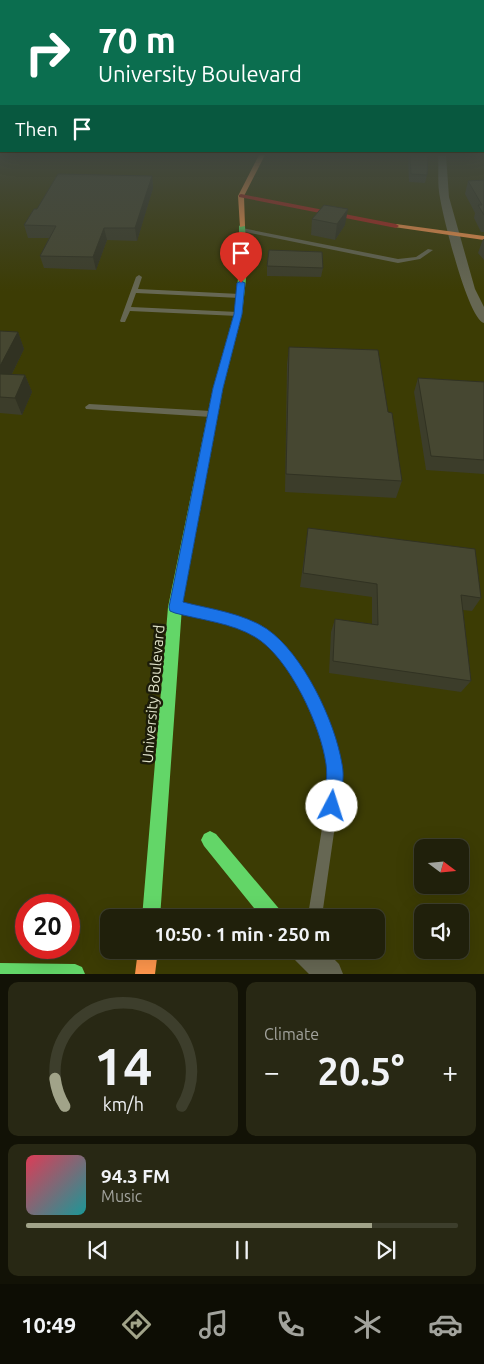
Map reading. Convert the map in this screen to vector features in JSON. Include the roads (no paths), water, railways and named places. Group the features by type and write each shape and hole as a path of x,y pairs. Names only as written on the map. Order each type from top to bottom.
{"main road":[{"name":"University Boulevard","path":"152,909 175,607 213,414 238,314 242,230 241,200"},
{"path":"265,200 454,235 484,238"},
{"path":"210,840 267,909"},
{"path":"145,974 147,959"},
{"path":"0,973 75,974"}],"street":[{"path":"445,200 468,289 484,319"}],"lane":[{"path":"242,230 398,261 413,260 430,250"},
{"path":"123,321 139,277"},
{"path":"134,291 240,296"},
{"path":"127,309 238,314"},
{"path":"89,407 213,414"},
{"path":"175,607 241,623 262,633 287,657 319,713 335,765 334,791 316,909"}]}
